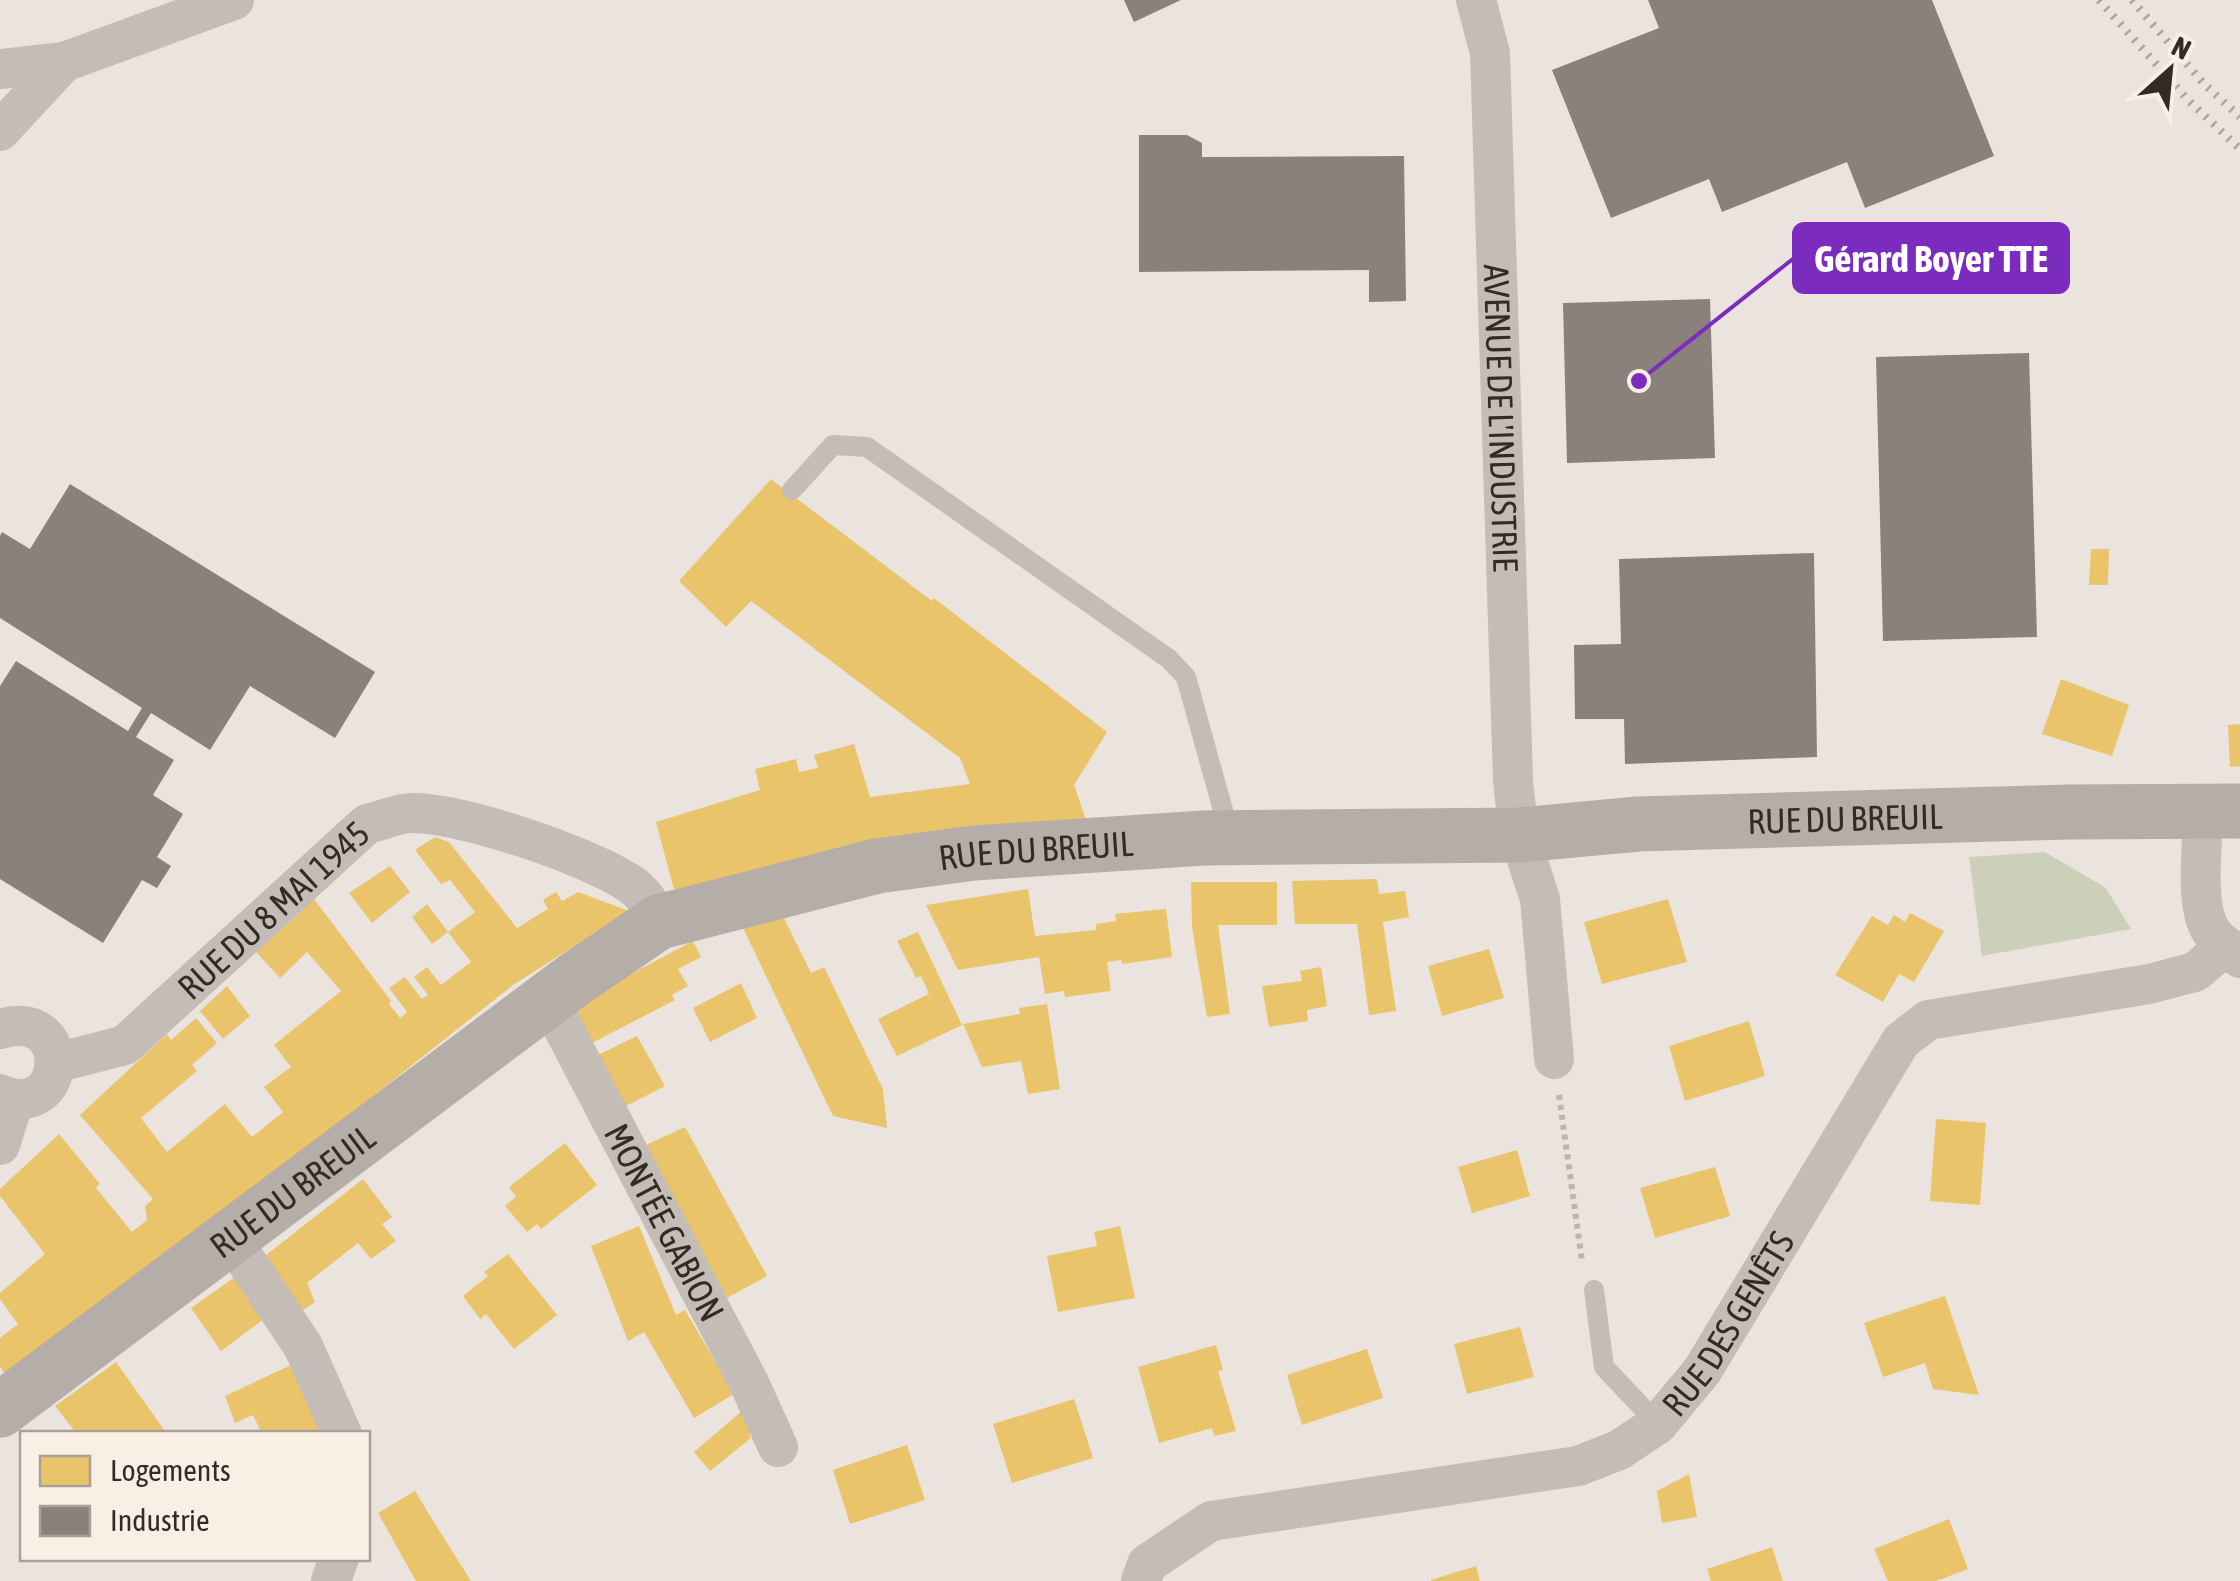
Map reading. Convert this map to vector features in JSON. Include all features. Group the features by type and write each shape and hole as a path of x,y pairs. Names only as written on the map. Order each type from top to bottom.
{"street":[{"path":"0,69 64,62 234,0"},
{"name":"AVENUE DE L'INDUSTRIE","path":"1476,0 1490,53 1512,780 1519,835 1540,899 1554,1059"},
{"path":"0,131 64,62"},
{"name":"RUE DU BREUIL","path":"0,1410 548,999 660,922 877,866 974,853 1226,838 1519,835 1638,824 2070,812 2221,812"},
{"path":"2221,812 2202,898 2212,933 2233,952"},
{"name":"RUE DU 8 MAI 1945","path":"56,1063 125,1045 367,824 410,813 478,823 595,867 632,886 648,900 660,922"},
{"name":"RUE DES GENÊTS","path":"1140,1581 1147,1564 1212,1522 1578,1466 1619,1450 1658,1424 1702,1371 1901,1041 1928,1020 2149,984 2196,972 2233,952"},
{"name":"MONTÉE GABION","path":"548,999 778,1447"},
{"path":"0,1029 18,1024 37,1030 51,1044 56,1063 52,1079 42,1091 29,1098 7,1097 0,1144"},
{"path":"230,1237 303,1346 341,1431"}],"lane":[{"path":"792,490 834,445 867,447 1169,659 1186,677 1223,810 1226,838"},
{"path":"1594,1290 1604,1367 1658,1424"}],"path":[{"path":"1554,1059 1584,1277 1594,1290"}],"green space":[{"path":"2045,852 2106,888 2131,929 1982,956 1969,857"}],"building: Logements":[{"path":"771,479 1107,732 1074,785 1086,820 676,897 656,822 760,790 755,769 796,759 799,772 818,768 814,755 854,744 870,797 970,784 960,758 751,601 726,627 679,581"},
{"path":"2091,549 2109,549 2108,585 2089,585"},
{"path":"2061,679 2129,705 2112,756 2042,734"},
{"path":"2240,724 2240,766 2230,767 2228,725"},
{"path":"435,837 449,842 517,928 548,909 543,900 556,892 562,901 578,892 629,911 513,985 138,1283 7,1377 0,1367 0,1338 18,1324 0,1299 0,1293 45,1254 0,1196 0,1189 59,1134 100,1184 96,1188 132,1232 147,1220 145,1206 153,1199 80,1115 167,1034 171,1040 196,1018 217,1043 192,1065 197,1071 141,1118 167,1152 225,1104 252,1137 283,1112 264,1087 291,1067 274,1045 341,991 307,952 280,978 256,952 314,899 400,1018 407,1012 389,988 405,977 422,999 428,995 414,977 427,967 441,985 471,962 448,932 475,912 450,880 441,884 415,850"},
{"path":"390,866 410,892 372,923 349,893"},
{"path":"1377,879 1379,894 1405,891 1409,917 1383,922 1396,1011 1369,1015 1357,924 1295,924 1292,881"},
{"path":"1191,882 1277,882 1277,925 1218,925 1230,1014 1207,1017 1192,927"},
{"path":"1028,889 1035,936 1096,930 1096,924 1116,921 1115,914 1166,909 1172,957 1122,964 1121,960 1107,962 1111,991 1065,997 1064,991 1045,994 1039,957 958,970 926,905"},
{"path":"1668,899 1687,962 1602,984 1584,922"},
{"path":"427,904 448,932 432,944 412,917"},
{"path":"1910,913 1944,931 1914,982 1899,974 1883,1002 1835,975 1872,916 1888,925 1894,915 1905,922"},
{"path":"784,918 811,973 824,967 883,1089 887,1128 833,1116 743,928"},
{"path":"918,932 962,1025 897,1056 878,1019 929,994 897,941"},
{"path":"693,941 701,957 678,969 688,986 672,995 675,1000 592,1043 572,1005"},
{"path":"1489,949 1504,998 1442,1016 1428,966"},
{"path":"1321,967 1327,1006 1307,1010 1308,1021 1269,1027 1262,986 1302,981 1300,971"},
{"path":"741,983 757,1018 710,1042 693,1008"},
{"path":"227,986 250,1016 223,1039 200,1011"},
{"path":"1047,1004 1060,1089 1028,1094 1021,1061 982,1067 963,1024 1020,1014 1019,1008"},
{"path":"1749,1021 1765,1076 1685,1101 1669,1046"},
{"path":"637,1036 665,1086 626,1106 598,1055"},
{"path":"1936,1119 1986,1123 1980,1205 1930,1201"},
{"path":"685,1127 767,1276 727,1298 646,1145"},
{"path":"565,1143 597,1185 541,1229 537,1224 527,1232 505,1206 516,1197 509,1187"},
{"path":"1517,1150 1530,1196 1472,1213 1458,1167"},
{"path":"1715,1167 1730,1216 1655,1238 1640,1188"},
{"path":"363,1179 392,1217 382,1224 396,1241 371,1259 358,1243 307,1283 315,1302 290,1319 261,1259"},
{"path":"639,1226 676,1315 685,1310 734,1394 694,1418 644,1332 628,1341 591,1246"},
{"path":"1120,1226 1135,1298 1058,1312 1047,1256 1097,1246 1094,1232"},
{"path":"508,1254 557,1315 514,1349 486,1314 480,1319 463,1296 488,1276 484,1272"},
{"path":"242,1272 269,1315 221,1351 191,1308"},
{"path":"1945,1296 1979,1395 1933,1389 1925,1363 1883,1377 1864,1323"},
{"path":"1520,1327 1534,1377 1467,1394 1454,1344"},
{"path":"1216,1345 1223,1370 1218,1371 1236,1431 1214,1436 1212,1428 1159,1443 1138,1367"},
{"path":"1367,1349 1383,1398 1302,1425 1287,1375"},
{"path":"116,1362 165,1431 75,1431 55,1406"},
{"path":"293,1364 323,1431 261,1431 253,1415 235,1423 225,1396"},
{"path":"1074,1399 1093,1458 1012,1483 993,1424"},
{"path":"743,1410 755,1429 749,1435 751,1438 710,1471 694,1452"},
{"path":"907,1445 925,1500 850,1524 833,1470"},
{"path":"1689,1474 1697,1517 1662,1523 1657,1491"},
{"path":"415,1491 471,1581 416,1581 378,1513"},
{"path":"1949,1519 1968,1569 1936,1581 1888,1581 1874,1549"},
{"path":"1772,1547 1783,1581 1711,1581 1707,1569"},
{"path":"1476,1566 1480,1581 1431,1581 1431,1580"}],"building: Industrie":[{"path":"1124,0 1181,0 1134,22"},
{"path":"1648,0 1932,0 1994,156 1865,208 1847,162 1722,212 1709,179 1611,218 1552,70 1659,28"},
{"path":"1139,135 1187,135 1202,143 1202,157 1404,156 1406,301 1369,302 1369,270 1139,272"},
{"path":"1710,299 1715,458 1567,463 1563,303"},
{"path":"2029,353 2037,637 1883,641 1876,357"},
{"path":"70,484 375,672 335,738 250,686 210,750 151,713 136,737 174,760 153,795 183,814 157,857 171,866 157,888 142,880 103,943 0,879 0,686 16,661 128,731 142,708 0,618 2,532 30,549"},
{"path":"1814,553 1817,757 1625,764 1624,719 1575,719 1574,645 1621,644 1619,559"}],"railway":[{"path":"2099,0 2189,101 2240,149"},
{"path":"2132,0 2204,84 2240,117"}],"place":[{"name":"Gérard Boyer TTE","path":"1639,381"}]}
